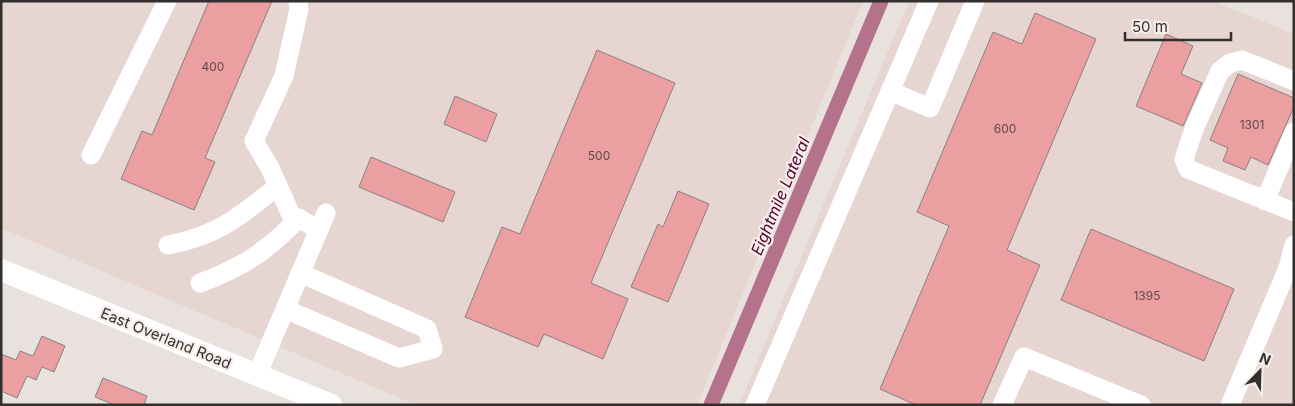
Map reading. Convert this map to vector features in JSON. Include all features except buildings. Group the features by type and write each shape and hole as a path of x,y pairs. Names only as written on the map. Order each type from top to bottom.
{"main road":[{"name":"East Overland Road","path":"1,270 330,405"}],"street":[{"path":"91,155 166,1"},
{"path":"256,375 322,221 299,218 292,214 254,141 284,76 299,9 298,1"},
{"path":"756,405 929,1"},
{"path":"890,91 930,108 975,1"},
{"path":"1294,81 1242,60 1230,63 1220,71 1194,129 1184,159 1188,169 1294,212"},
{"path":"1265,201 1294,132"},
{"path":"168,245 190,241 213,233 238,218 278,186"},
{"path":"200,284 226,274 255,257 272,245 299,218"},
{"path":"1230,405 1288,268 1294,245"},
{"path":"285,309 399,358 433,349 427,329 300,273"},
{"path":"1002,405 1024,357 1141,405"}],"shaded area":[{"path":"1,1 863,1 697,405 416,405 1,228"},
{"path":"909,1 1213,1 1294,34 1294,405 739,405"}],"waterway":[{"name":"Eightmile Lateral","path":"711,405 881,1"}]}
